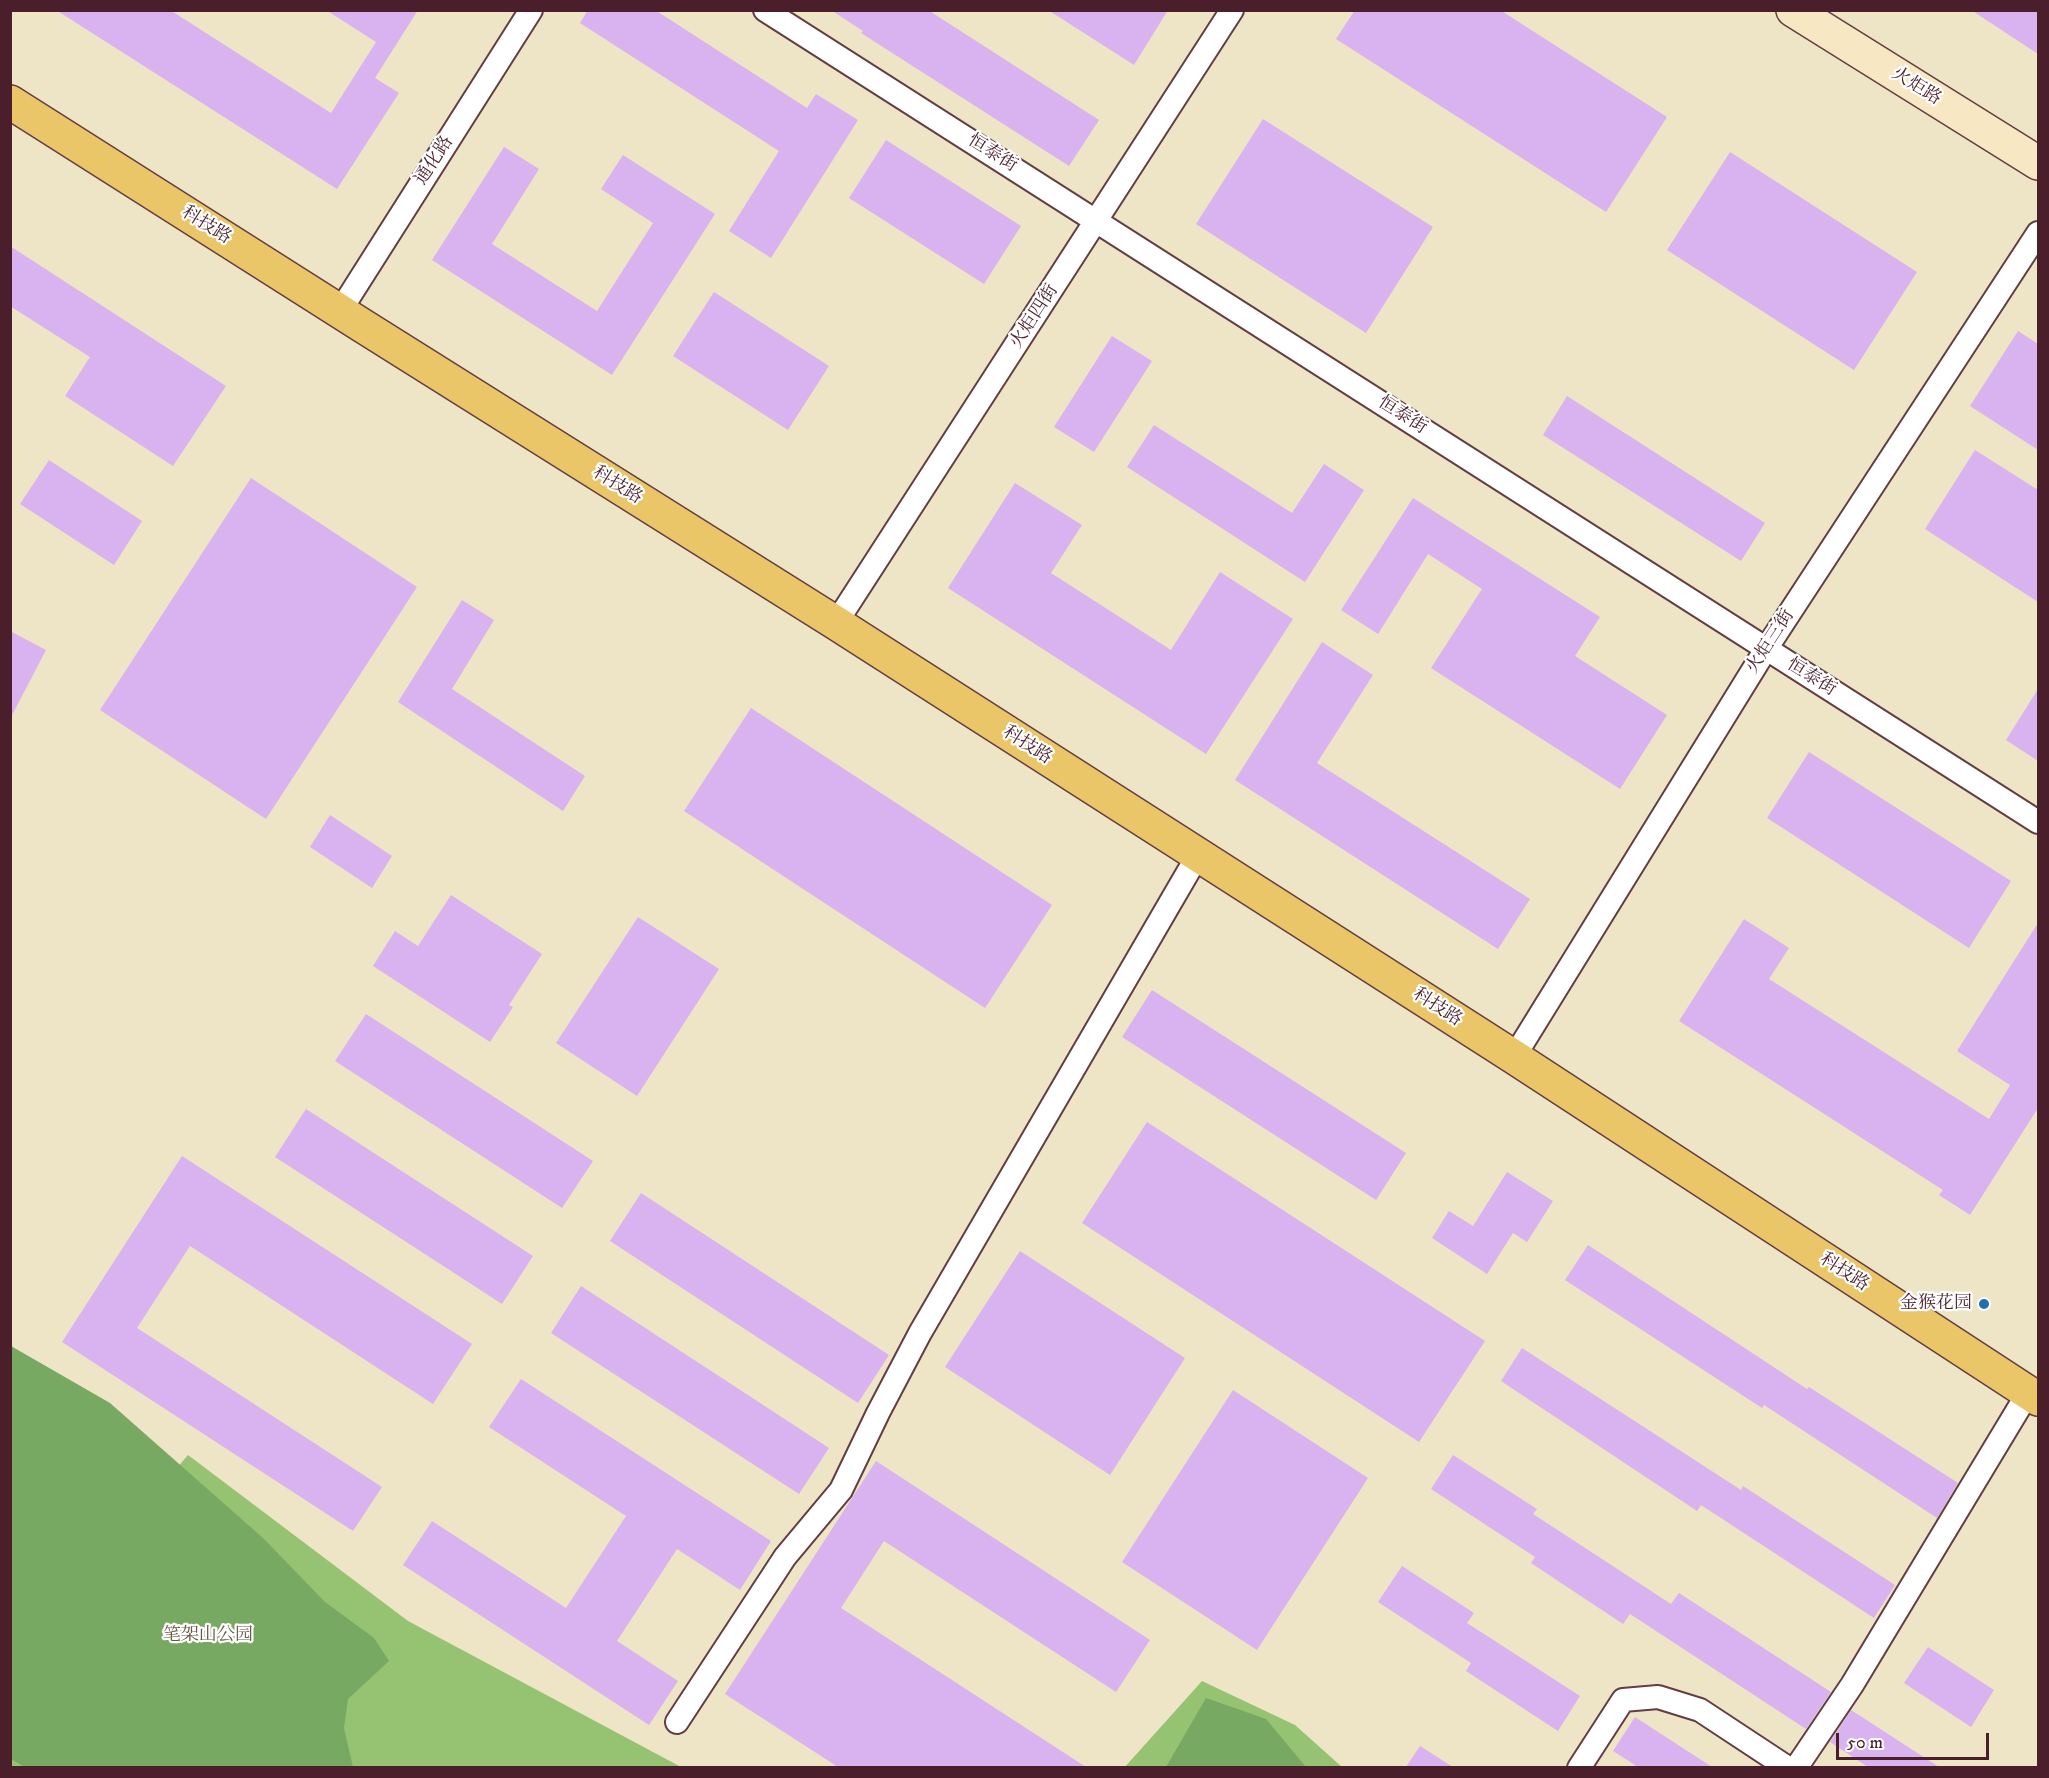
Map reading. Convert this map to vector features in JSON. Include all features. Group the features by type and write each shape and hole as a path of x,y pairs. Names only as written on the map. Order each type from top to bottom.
{"main road":[{"name":"火炬路","path":"1793,10 2038,163"},
{"name":"科技路","path":"10,102 836,623 1514,1057 2033,1396"}],"street":[{"name":"通化路","path":"340,311 531,10"},
{"name":"恒泰街","path":"765,10 2038,822"},
{"name":"火炬四街","path":"836,623 1232,10"},
{"name":"火炬三街","path":"1514,1057 1766,649 2038,233"},
{"path":"677,1722 785,1557 841,1490 920,1333 1198,855"},
{"path":"1796,1767 1852,1685 2033,1396"},
{"path":"1579,1767 1623,1700 1658,1697 1700,1710 1788,1767"}],"green space":[{"name":"笔架山公园","path":"11,1346 110,1403 263,1538 325,1602 374,1638 389,1661 348,1699 344,1728 353,1767 26,1768 11,1759"},
{"name":"笔架山公园","path":"188,1455 408,1621 681,1767 11,1768 11,1663"},
{"path":"1202,1681 1295,1725 1342,1767 1124,1768"},
{"path":"1206,1698 1266,1719 1306,1767 1166,1767"}],"building":[{"path":"56,10 170,10 331,113 376,42 326,10 418,10 375,78 399,93 337,189"},
{"path":"588,10 655,10 807,108 816,94 858,120 771,258 729,231 779,151 580,23"},
{"path":"831,10 928,10 1099,120 1069,166 861,33 863,31"},
{"path":"1048,10 1168,10 1134,65"},
{"path":"1355,10 1500,10 1667,117 1606,212 1336,39"},
{"path":"1971,10 2038,10 2038,54"},
{"path":"1263,119 1433,227 1366,333 1196,224"},
{"path":"886,140 1021,226 984,284 849,198"},
{"path":"504,147 539,169 492,244 597,311 653,223 601,189 623,155 715,214 612,375 432,260"},
{"path":"1730,152 1917,272 1854,370 1667,250"},
{"path":"10,246 226,386 173,466 65,396 90,357 10,306"},
{"path":"714,292 829,366 788,430 673,356"},
{"path":"2018,331 2038,344 2038,450 1970,406"},
{"path":"1112,336 1152,361 1094,452 1054,427"},
{"path":"1567,396 1765,523 1741,561 1543,435"},
{"path":"1154,425 1292,513 1324,464 1364,490 1305,582 1127,467"},
{"path":"1975,450 2038,490 2038,602 1925,529"},
{"path":"49,460 142,521 114,565 20,504"},
{"path":"251,478 417,587 266,819 100,710"},
{"path":"1015,483 1082,525 1051,573 1171,650 1220,572 1293,619 1206,754 948,588"},
{"path":"1413,498 1600,617 1575,656 1667,715 1620,789 1431,668 1482,589 1428,554 1378,634 1341,610"},
{"path":"462,600 494,620 452,689 585,776 563,811 398,702"},
{"path":"10,631 46,650 10,719"},
{"path":"1322,642 1373,675 1317,763 1530,899 1498,949 1235,780"},
{"path":"2038,689 2038,761 2006,740"},
{"path":"751,708 1052,905 985,1008 684,811"},
{"path":"1809,752 2011,881 1969,948 1767,818"},
{"path":"330,815 392,856 372,888 310,847"},
{"path":"451,895 542,954 509,1005 513,1007 490,1042 373,966 395,931 418,946"},
{"path":"638,917 719,969 637,1096 556,1043"},
{"path":"1744,919 1789,948 1769,979 1989,1119 2010,1085 1957,1051 2038,923 2038,1108 1970,1215 1939,1195 1943,1190 1679,1021"},
{"path":"1152,990 1406,1153 1376,1200 1122,1037"},
{"path":"366,1014 593,1161 562,1208 335,1061"},
{"path":"306,1109 533,1256 502,1304 275,1157"},
{"path":"1147,1122 1485,1341 1419,1442 1082,1223"},
{"path":"182,1156 472,1344 433,1404 190,1246 137,1328 382,1487 353,1531 62,1342"},
{"path":"1507,1172 1553,1201 1527,1242 1513,1233 1487,1274 1432,1238 1449,1211 1473,1226"},
{"path":"641,1193 889,1355 858,1403 610,1241"},
{"path":"1588,1245 1807,1389 1809,1387 1958,1483 1937,1518 1764,1405 1762,1408 1565,1280"},
{"path":"1020,1251 1185,1358 1110,1475 945,1367"},
{"path":"581,1286 829,1448 799,1494 551,1333"},
{"path":"1522,1348 1741,1490 1743,1486 1895,1585 1874,1618 1701,1505 1697,1511 1501,1381"},
{"path":"521,1379 771,1541 740,1590 677,1549 617,1641 678,1681 649,1725 403,1565 432,1521 566,1608 626,1516 489,1427"},
{"path":"1233,1390 1368,1478 1257,1650 1122,1562"},
{"path":"1453,1455 1537,1509 1533,1514 1671,1604 1679,1593 1831,1692 1806,1729 1630,1614 1623,1624 1531,1563 1535,1557 1431,1489"},
{"path":"876,1461 1150,1640 1116,1692 884,1541 841,1608 1086,1767 838,1767 725,1694"},
{"path":"1402,1566 1474,1613 1467,1623 1580,1696 1558,1731 1466,1671 1471,1663 1378,1602"},
{"path":"1928,1647 1994,1690 1971,1727 1904,1683"},
{"path":"1851,1710 1939,1767 1868,1767 1830,1742"},
{"path":"1635,1717 1712,1767 1638,1767 1613,1751"},
{"path":"1420,1746 1453,1767 1406,1767"}],"place":[{"name":"金猴花园","path":"1984,1304"}]}
